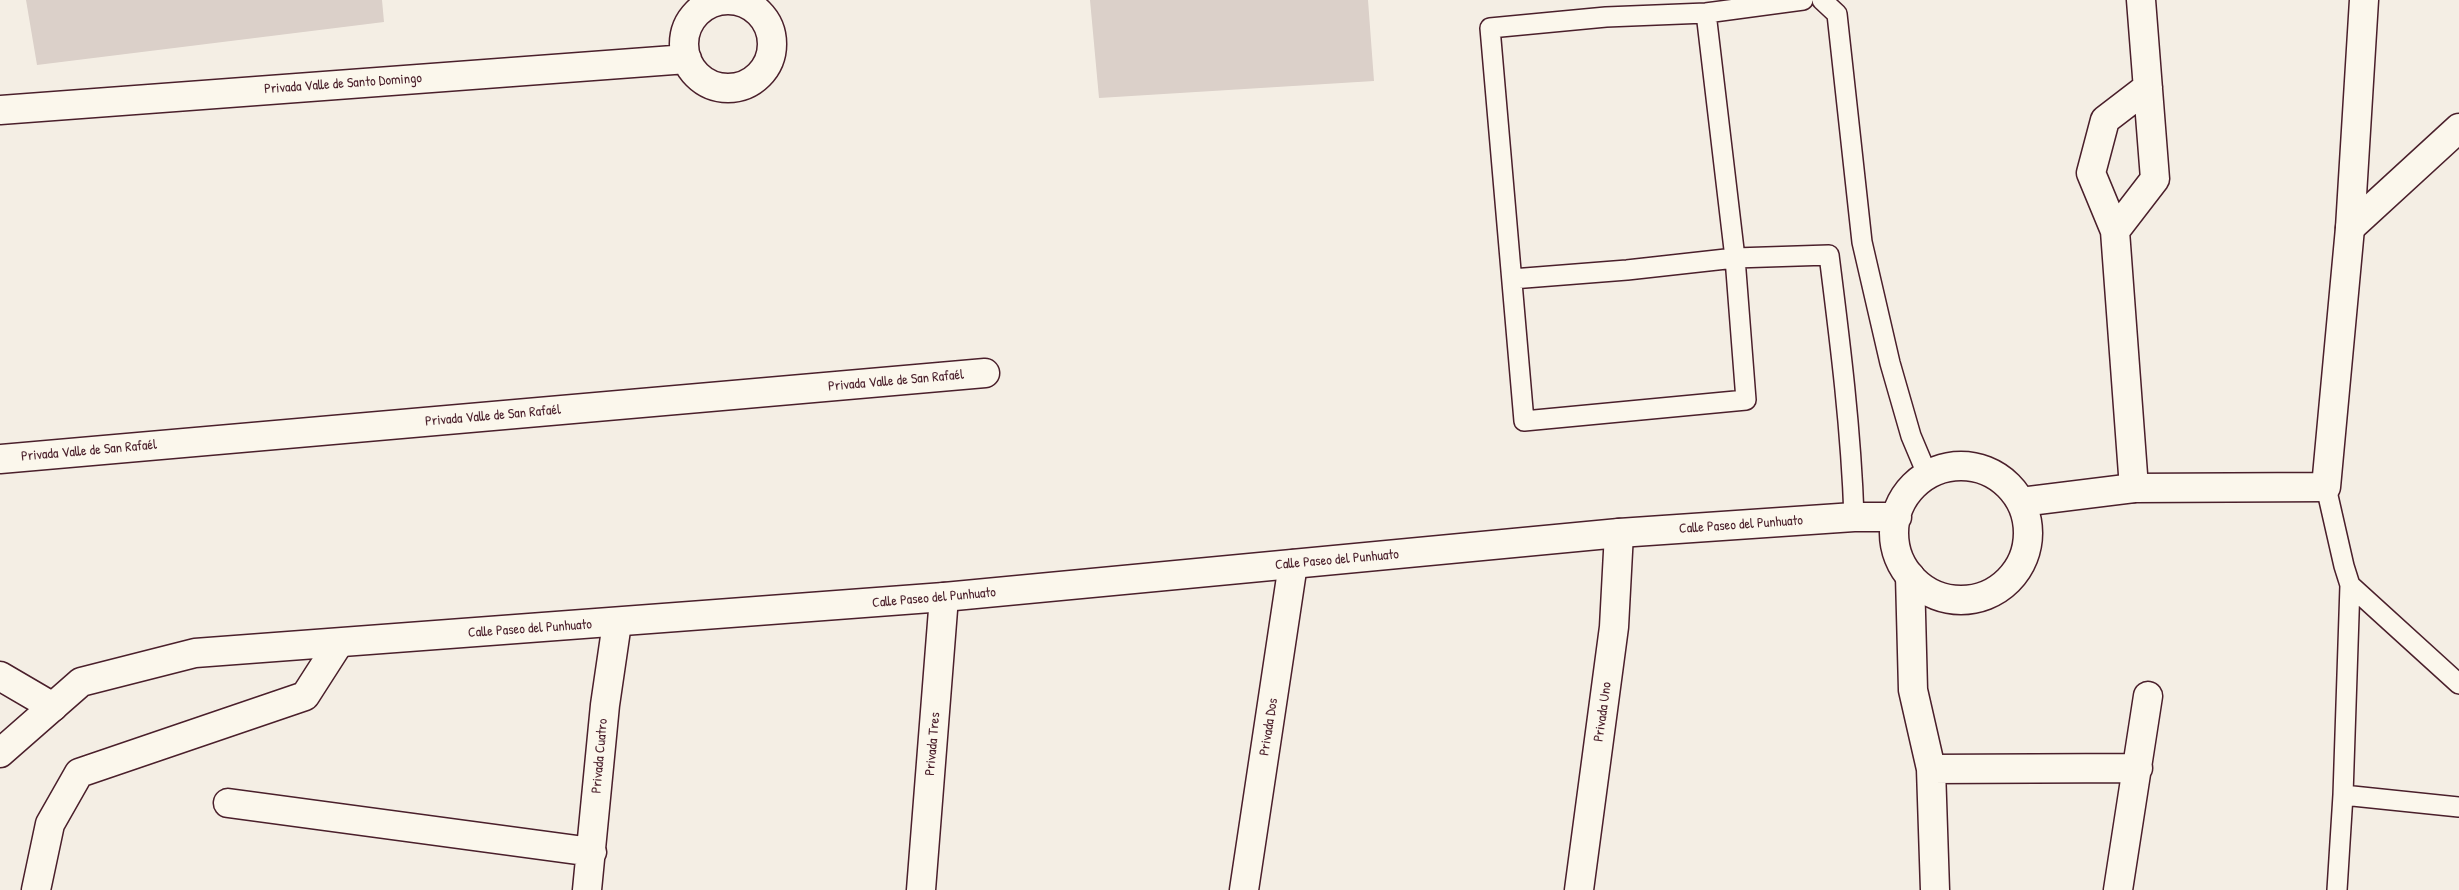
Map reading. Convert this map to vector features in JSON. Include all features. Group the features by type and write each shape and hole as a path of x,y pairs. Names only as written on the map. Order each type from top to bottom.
{"street":[{"path":"737,0 751,6 762,17 770,30 772,45 769,60 761,73 750,83 735,88 720,88 706,82 694,72 687,59 683,41 689,23 701,9 718,1 737,0"},
{"path":"2114,231 2155,179 2141,0"},
{"path":"2021,502 2134,488 2326,487 2350,228 2364,0"},
{"name":"Privada Valle de Santo Domingo","path":"0,110 687,59"},
{"path":"2134,488 2114,231 2091,174 2105,120 2148,87"},
{"path":"2350,228 2459,128"},
{"name":"Privada Valle de San Rafaél","path":"0,459 986,373"},
{"path":"1948,466 1972,466 1987,471 2007,483 2021,502 2027,520 2028,544 2020,566 2005,584 1985,596 1968,600 1944,598 1923,588 1910,576 1898,556 1894,533 1897,517 1913,486 1927,474 1948,466"},
{"name":"Calle Paseo del Punhuato","path":"0,753 81,682 195,653 944,598 1619,534 1854,517 1897,517"},
{"name":"Privada Uno","path":"1579,890 1614,628 1619,534"},
{"name":"Privada Dos","path":"1244,890 1293,564"},
{"path":"1910,576 1913,690 1931,769 1935,890"},
{"name":"Privada Tres","path":"921,890 944,598"},
{"name":"Privada Cuatro","path":"587,890 605,705 617,623"},
{"path":"36,890 50,824 79,773 304,696 339,643"},
{"path":"0,676 53,707"},
{"path":"2118,890 2148,696"},
{"path":"1931,769 2138,768"},
{"path":"228,803 592,852"}],"lane":[{"path":"1706,13 1735,258 1746,400 1524,421 1490,28 1606,17 1706,13 1803,0"},
{"path":"1822,0 1837,14 1862,242 1890,363 1911,436 1927,474"},
{"path":"1512,279 1627,270 1735,258 1828,254 1844,365 1852,461 1854,517"},
{"path":"2326,487 2350,585 2343,795 2337,890"},
{"path":"2350,585 2459,684"},
{"path":"2343,795 2459,807"}],"shaded area":[{"path":"26,0 382,0 384,22 37,65"},
{"path":"1090,0 1368,0 1374,81 1099,98"}]}
